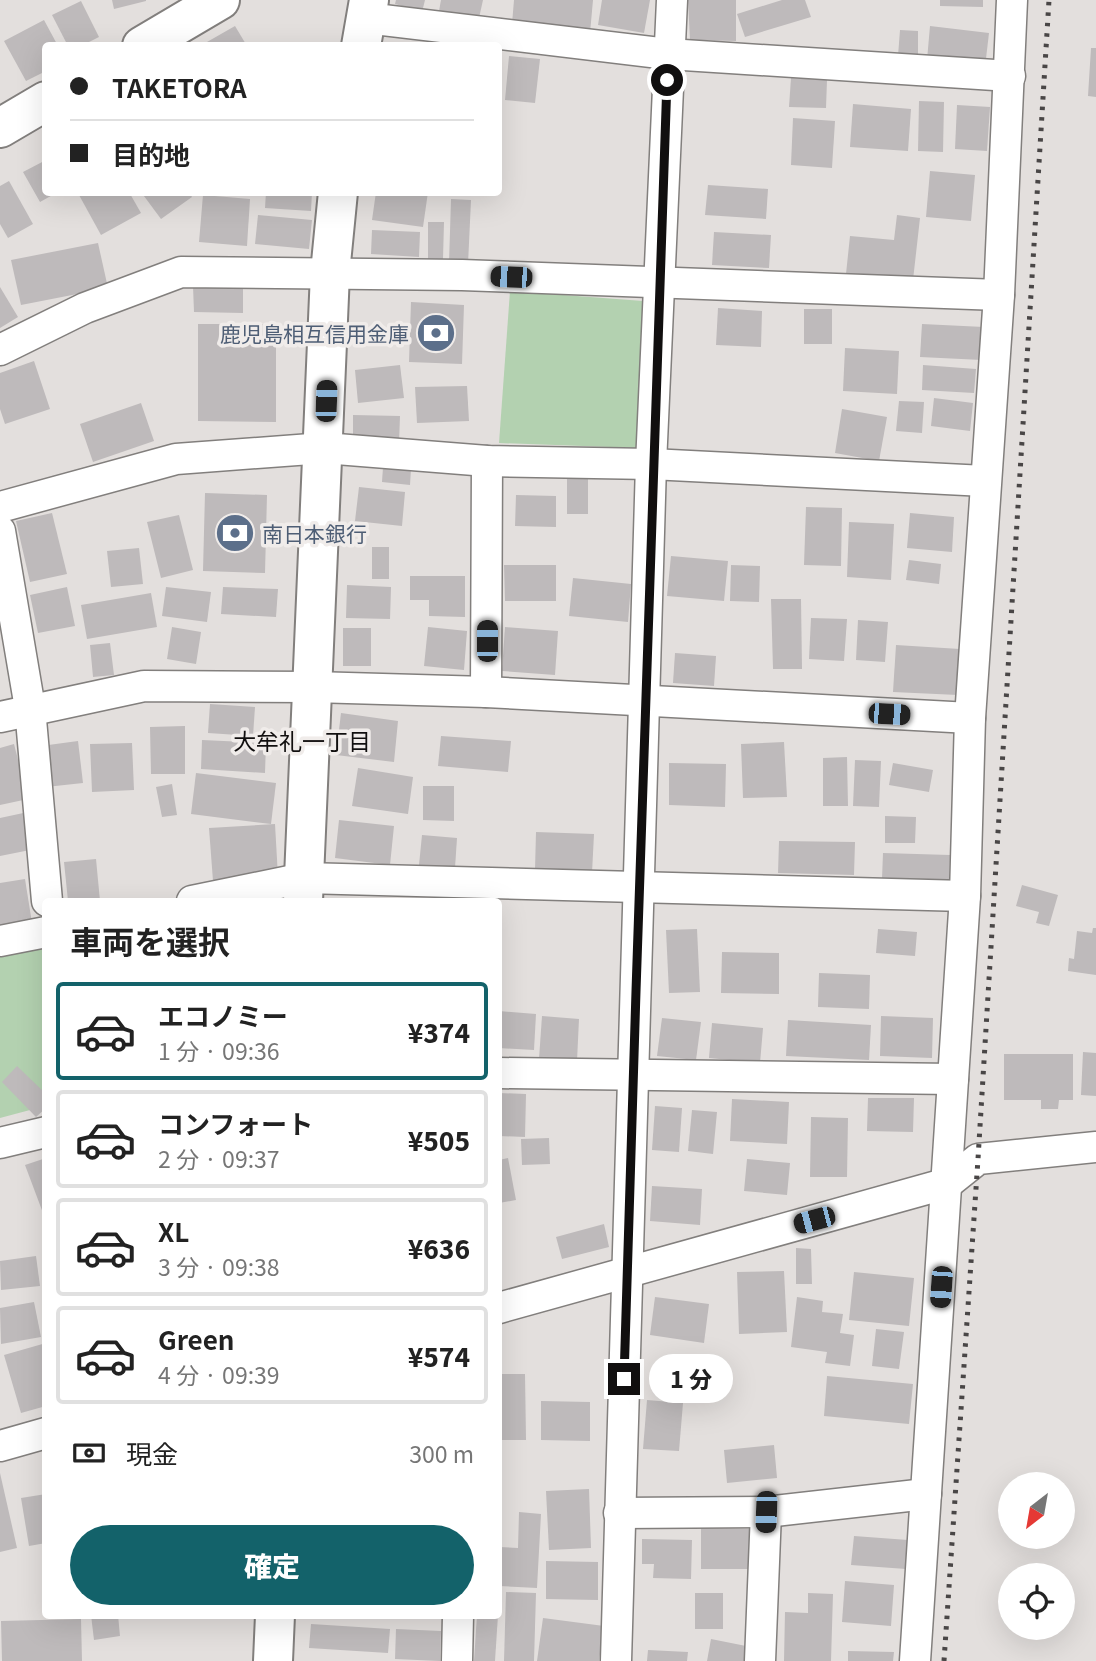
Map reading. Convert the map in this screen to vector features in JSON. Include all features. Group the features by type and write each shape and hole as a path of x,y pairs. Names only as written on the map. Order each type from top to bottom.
{"street":[{"path":"149,42 220,0"},
{"path":"616,1661 647,702 651,464 672,0"},
{"path":"915,1661 965,896 970,718 999,295 1012,0"},
{"path":"366,21 668,54 1010,76"},
{"path":"0,128 42,104"},
{"path":"304,890 330,273 338,196"},
{"path":"0,350 85,308 181,272 462,275 999,295"},
{"path":"0,507 176,459 324,448 487,461 651,464 985,481"},
{"path":"486,692 487,461"},
{"path":"0,530 30,708 47,898"},
{"path":"0,717 30,708 144,686 486,692 970,718"},
{"path":"223,898 304,890 639,889 965,896"},
{"path":"0,941 42,933"},
{"path":"502,1073 953,1079"},
{"path":"0,1143 42,1133"},
{"path":"502,1307 948,1183 978,1159 1096,1147"},
{"path":"0,1446 42,1434"},
{"path":"619,1513 766,1512 926,1494"},
{"path":"760,1661 766,1512"},
{"path":"273,1661 275,1619"},
{"path":"457,1661 458,1619"}],"green space":[{"path":"510,291 643,301 637,448 499,443"},
{"path":"42,948 42,1107 0,1118 0,955"}],"building":[{"path":"112,0 146,0 146,1 114,9"},
{"path":"396,0 425,0 422,12 395,4"},
{"path":"441,0 483,0 479,18 439,11"},
{"path":"514,0 593,0 590,33 512,24"},
{"path":"602,0 650,0 644,33 598,25"},
{"path":"688,0 736,0 736,41 690,40"},
{"path":"782,0 805,0 811,17 745,37 737,14"},
{"path":"940,0 983,0 983,7 940,6"},
{"path":"81,1 99,37 89,42 66,42 52,15"},
{"path":"44,20 56,42 42,42 42,73 26,81 4,41"},
{"path":"235,26 245,42 207,42"},
{"path":"930,26 989,33 985,67 927,60"},
{"path":"900,30 918,31 918,57 898,56"},
{"path":"1091,48 1096,48 1096,97 1088,96"},
{"path":"509,56 540,59 535,103 505,100"},
{"path":"791,78 827,80 826,108 789,107"},
{"path":"919,101 944,102 943,152 918,151"},
{"path":"853,104 911,109 908,151 850,147"},
{"path":"957,105 990,107 987,151 955,149"},
{"path":"793,118 835,121 832,168 791,165"},
{"path":"42,162 42,196 51,196 40,202 23,172"},
{"path":"930,171 975,175 971,221 926,217"},
{"path":"9,181 33,224 8,238 0,224 0,186"},
{"path":"708,185 768,189 766,219 705,215"},
{"path":"80,196 131,196 141,213 101,235"},
{"path":"144,196 191,196 192,197 161,219"},
{"path":"203,196 250,199 247,246 199,242"},
{"path":"266,196 312,196 311,211 265,208"},
{"path":"375,196 427,196 423,227 372,220"},
{"path":"451,199 471,200 468,264 449,263"},
{"path":"258,215 312,220 309,249 255,244"},
{"path":"897,215 920,218 913,280 846,274 850,236 894,240"},
{"path":"428,222 444,222 443,259 428,259"},
{"path":"372,230 420,232 419,257 371,254"},
{"path":"714,232 771,235 769,268 712,265"},
{"path":"98,243 108,288 21,305 11,260"},
{"path":"193,286 243,286 243,313 194,312"},
{"path":"0,287 18,317 0,328"},
{"name":"鹿児島相互信用金庫","path":"411,302 464,305 462,364 409,362"},
{"path":"718,308 762,311 761,347 716,345"},
{"path":"804,309 832,309 832,344 804,344"},
{"path":"198,324 276,324 276,422 198,421"},
{"path":"922,324 984,327 982,360 920,357"},
{"path":"845,348 899,351 897,394 843,391"},
{"path":"34,361 50,409 5,424 0,409 0,373"},
{"path":"400,365 404,398 358,403 355,370"},
{"path":"923,365 976,369 974,393 922,390"},
{"path":"467,386 469,421 417,423 415,387"},
{"path":"934,398 973,403 970,431 931,426"},
{"path":"899,401 924,402 922,433 896,431"},
{"path":"141,403 154,441 93,462 80,424"},
{"path":"842,409 887,417 879,461 835,453"},
{"path":"353,415 400,416 399,443 353,442"},
{"path":"383,467 411,469 410,485 382,482"},
{"path":"567,475 588,475 588,514 567,514"},
{"path":"359,487 405,492 402,526 355,521"},
{"name":"南日本銀行","path":"205,493 267,495 265,573 203,571"},
{"path":"516,495 556,496 556,527 515,526"},
{"path":"806,507 842,508 841,566 804,565"},
{"path":"52,513 67,574 30,582 16,521"},
{"path":"910,513 954,517 952,552 907,548"},
{"path":"179,515 193,570 161,578 147,522"},
{"path":"849,522 894,524 891,580 847,577"},
{"path":"372,547 389,547 389,579 372,579"},
{"path":"139,548 143,584 111,587 107,551"},
{"path":"671,556 728,561 724,601 667,596"},
{"path":"909,560 941,564 939,584 906,580"},
{"path":"504,565 556,565 556,601 505,601"},
{"path":"731,565 760,566 759,602 730,601"},
{"path":"410,576 465,576 465,617 429,616 429,600 410,600"},
{"path":"573,578 631,584 628,622 569,616"},
{"path":"347,585 391,587 390,619 346,618"},
{"path":"67,587 75,626 38,633 30,595"},
{"path":"166,587 211,592 207,622 162,616"},
{"path":"223,587 278,589 276,617 221,614"},
{"path":"151,593 157,627 87,639 81,605"},
{"path":"771,599 801,599 802,669 773,669"},
{"path":"811,618 847,619 844,661 809,659"},
{"path":"858,620 888,622 885,662 856,660"},
{"path":"172,627 201,632 196,664 167,659"},
{"path":"428,627 467,631 464,670 424,666"},
{"path":"505,627 558,631 555,675 502,671"},
{"path":"343,628 371,628 371,666 343,666"},
{"path":"110,643 114,675 93,677 90,645"},
{"path":"896,645 960,649 958,695 893,692"},
{"path":"675,653 716,656 714,686 673,683"},
{"path":"210,704 255,707 253,736 208,733"},
{"path":"341,713 398,721 394,762 336,755"},
{"path":"185,726 185,774 151,774 150,727"},
{"path":"441,736 511,741 508,772 438,766"},
{"path":"202,740 266,743 265,773 201,769"},
{"path":"78,741 83,783 46,787 41,746"},
{"path":"784,742 787,797 743,798 741,744"},
{"path":"132,743 134,790 92,792 90,744"},
{"path":"14,744 28,799 0,805 0,748"},
{"path":"847,757 848,806 823,806 823,758"},
{"path":"855,760 881,761 879,807 853,806"},
{"path":"669,763 726,764 725,807 669,805"},
{"path":"893,763 933,770 929,792 889,785"},
{"path":"358,768 413,777 408,814 352,806"},
{"path":"196,773 276,783 271,824 191,814"},
{"path":"172,784 177,815 162,817 156,787"},
{"path":"423,786 454,786 454,821 423,820"},
{"path":"28,812 35,849 0,856 0,818"},
{"path":"885,816 916,817 915,843 885,843"},
{"path":"339,820 394,826 390,865 335,858"},
{"path":"275,824 278,877 213,881 209,828"},
{"path":"536,832 594,834 592,873 535,870"},
{"path":"422,835 457,838 455,868 419,865"},
{"path":"779,841 855,842 854,875 778,873"},
{"path":"883,853 950,855 949,882 882,879"},
{"path":"96,859 100,898 68,898 64,862"},
{"path":"25,879 32,923 0,928 0,883"},
{"path":"1022,885 1058,895 1049,926 1036,923 1039,912 1016,906"},
{"path":"1093,928 1096,928 1096,975 1068,971 1069,958 1074,959 1077,931 1092,933"},
{"path":"697,929 700,992 669,993 666,930"},
{"path":"878,929 917,932 915,956 876,953"},
{"path":"722,952 779,953 779,994 721,993"},
{"path":"819,973 870,975 869,1009 818,1007"},
{"path":"502,1011 536,1014 534,1050 502,1048"},
{"path":"542,1016 579,1019 577,1061 539,1059"},
{"path":"881,1016 933,1018 932,1058 880,1056"},
{"path":"662,1018 701,1022 696,1060 657,1056"},
{"path":"788,1020 871,1025 869,1060 786,1056"},
{"path":"712,1023 763,1028 760,1063 709,1058"},
{"path":"1083,1052 1096,1053 1096,1096 1081,1095"},
{"path":"1004,1054 1073,1054 1073,1100 1059,1100 1058,1109 1041,1109 1041,1100 1004,1100"},
{"path":"17,1066 42,1090 42,1112 36,1117 2,1082"},
{"path":"502,1093 526,1094 525,1137 502,1136"},
{"path":"868,1098 914,1098 913,1132 867,1131"},
{"path":"732,1099 789,1102 787,1144 730,1141"},
{"path":"655,1106 682,1108 679,1152 652,1150"},
{"path":"692,1110 717,1112 713,1154 688,1151"},
{"path":"811,1117 848,1118 847,1177 810,1177"},
{"path":"549,1138 550,1164 522,1165 521,1139"},
{"path":"508,1158 516,1200 502,1202 502,1159"},
{"path":"42,1159 42,1210 25,1165"},
{"path":"747,1159 790,1163 787,1195 744,1191"},
{"path":"652,1186 702,1189 700,1225 650,1221"},
{"path":"604,1224 609,1247 562,1259 556,1237"},
{"path":"796,1248 811,1249 812,1284 796,1284"},
{"path":"36,1256 40,1286 1,1290 0,1261"},
{"path":"784,1271 787,1332 739,1334 737,1272"},
{"path":"854,1272 914,1278 909,1326 849,1320"},
{"path":"655,1297 709,1304 704,1343 650,1335"},
{"path":"797,1297 823,1301 822,1312 843,1314 840,1333 854,1335 850,1366 825,1363 827,1352 791,1347"},
{"path":"34,1302 41,1337 1,1344 0,1308"},
{"path":"876,1329 904,1332 899,1369 872,1366"},
{"path":"42,1344 42,1407 21,1413 4,1355"},
{"path":"502,1374 525,1374 526,1440 502,1440"},
{"path":"827,1376 913,1384 909,1424 824,1416"},
{"path":"647,1400 683,1403 679,1451 643,1449"},
{"path":"541,1401 590,1402 590,1441 541,1440"},
{"path":"774,1445 777,1478 727,1483 724,1450"},
{"path":"0,1473 17,1548 0,1552"},
{"path":"589,1489 591,1548 549,1550 546,1491"},
{"path":"42,1495 42,1544 29,1546 21,1498"},
{"path":"519,1512 541,1514 537,1588 502,1586 502,1547 518,1548"},
{"path":"701,1528 749,1529 749,1569 701,1569"},
{"path":"854,1536 908,1540 906,1569 851,1565"},
{"path":"642,1539 692,1540 691,1579 653,1578 654,1564 642,1564"},
{"path":"546,1561 598,1562 598,1600 546,1599"},
{"path":"845,1581 894,1585 891,1626 842,1622"},
{"path":"506,1592 536,1593 534,1661 504,1661"},
{"path":"695,1593 723,1593 723,1629 695,1629"},
{"path":"808,1593 833,1594 831,1661 784,1661 785,1612 808,1613"},
{"path":"543,1618 604,1626 599,1661 537,1661"},
{"path":"81,1619 82,1661 2,1661 1,1621"},
{"path":"91,1619 118,1619 120,1636 94,1640"},
{"path":"477,1619 498,1619 495,1661 474,1661"},
{"path":"311,1624 390,1629 388,1653 309,1648"},
{"path":"396,1629 441,1631 440,1661 395,1659"},
{"path":"711,1639 746,1646 744,1661 707,1661"},
{"path":"648,1650 688,1652 687,1661 647,1661"},
{"path":"848,1651 894,1652 893,1661 848,1661"}],"railway":[{"path":"944,1661 978,1159 1049,0"}],"place":[{"name":"鹿児島相互信用金庫","path":"436,333"},
{"name":"南日本銀行","path":"235,533"}],"district":[{"name":"大牟礼一丁目","path":"302,740"}],"route":[{"path":"624,1379 647,702 651,464 667,80"}]}
